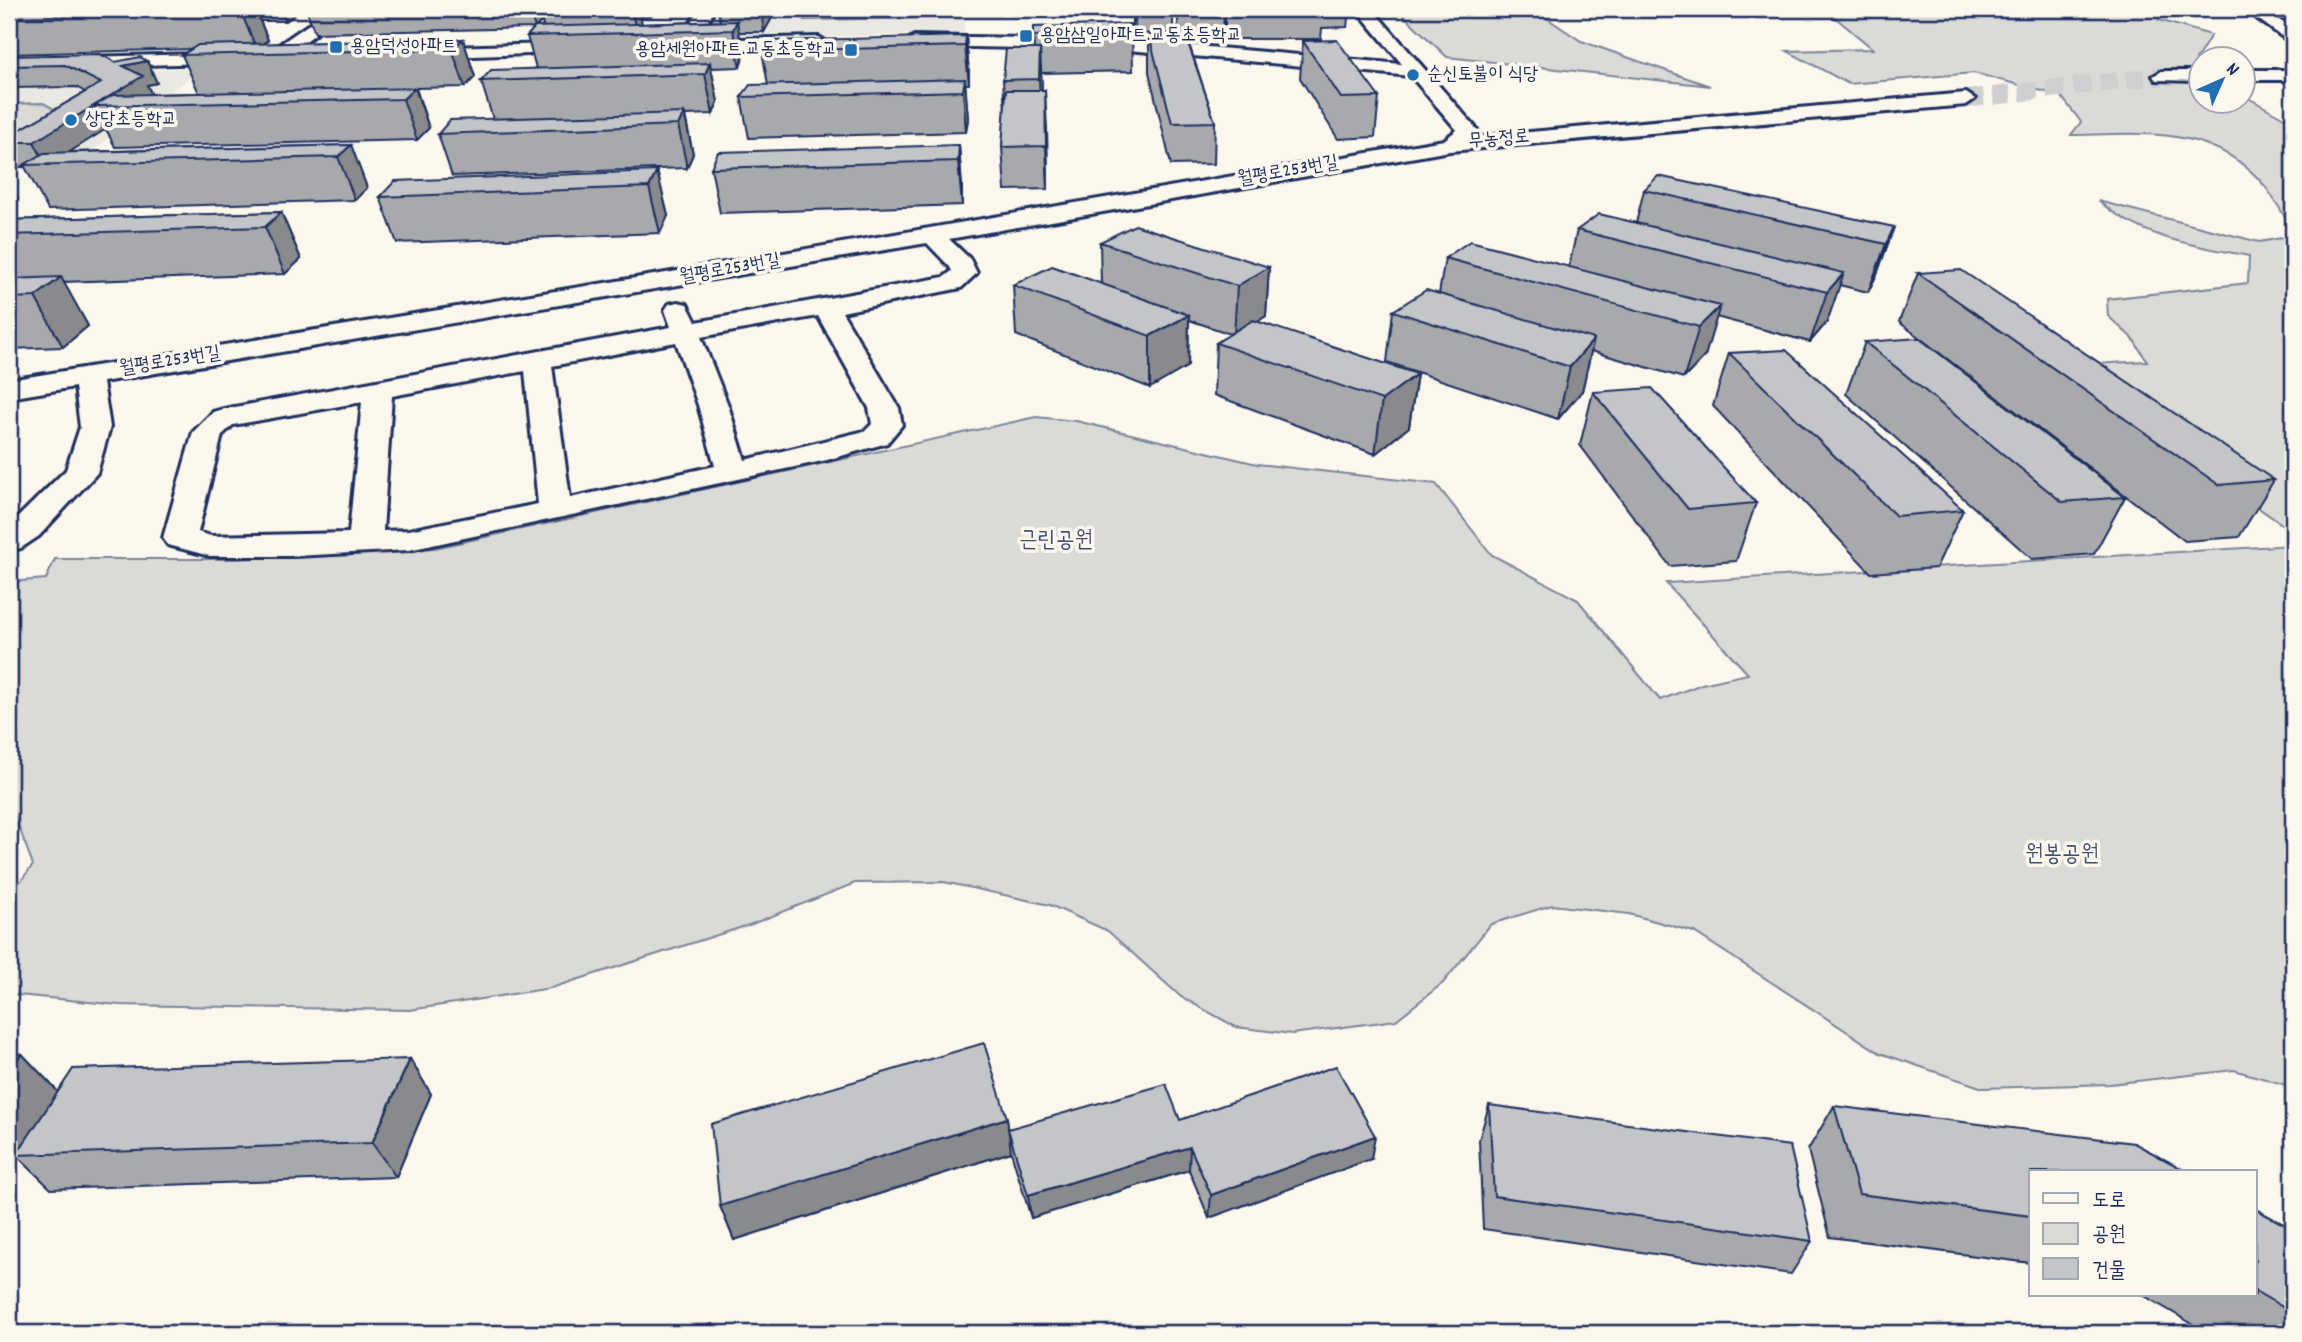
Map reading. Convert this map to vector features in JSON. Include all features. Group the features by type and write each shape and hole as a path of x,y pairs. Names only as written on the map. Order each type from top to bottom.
{"street":[{"path":"274,57 341,9"},
{"path":"707,9 678,46 832,42"},
{"path":"1364,9 1418,71"},
{"path":"2252,9 2293,36"},
{"path":"899,41 1128,45 1418,71"},
{"path":"392,54 604,48"},
{"path":"9,64 300,56"},
{"name":"무농정로","path":"1418,71 1468,131 1450,145"},
{"path":"2256,75 2293,75"},
{"path":"2162,76 2186,76"},
{"name":"무농정로","path":"1450,145 1966,99"},
{"name":"월평로253번길","path":"9,389 660,282 1450,145"},
{"path":"827,309 884,408 887,425 876,437 827,451 732,470 677,485 409,540 209,546 180,538 208,432 224,418 538,362 686,332 827,309 952,283 965,273 961,264 932,235"},
{"path":"660,282 680,313 713,405 732,470"},
{"path":"538,362 555,511"},
{"path":"9,541 27,529 81,473 95,427 88,376"},
{"path":"365,542 378,391"}],"shaded area":[{"path":"721,9 965,9 964,33 705,40"},
{"name":"상당초등학교","path":"202,68 70,168 9,170 9,73"}],"green space":[{"path":"808,9 923,9 922,18 804,20"},
{"path":"1397,9 1537,9 1536,11 1581,41 1710,86 1447,57"},
{"path":"1825,9 2172,9 2159,20 2211,35 2204,46 2186,46 2186,116 2256,116 2256,102 2293,123 2293,231 2264,185 2244,165 2222,151 2199,142 2150,134 2071,135 2081,122 2061,96 1974,73 1849,84 1787,51 1873,49"},
{"path":"43,103 58,111 9,142 9,104"},
{"path":"2098,201 2259,242 2293,236 2293,532 2055,366 2147,361 2133,339 2108,316 2107,299 2248,283 2249,256 2169,239 2133,224"},
{"name":"원봉공원","path":"1036,417 1076,421 1257,464 1436,484 1492,555 1578,600 1660,700 1702,684 1748,674 1666,583 2293,545 2293,1087 2234,1070 2110,1084 1983,1088 1880,1053 1694,932 1629,914 1552,905 1491,924 1443,983 1396,1020 1292,1034 1236,1027 1181,997 1108,931 1050,905 944,882 855,883 752,924 551,988 410,1010 119,1005 9,994 9,896 33,865 9,800 9,582 46,579 55,559 238,559 435,548"}],"building":[{"path":"247,9 241,12 9,17 9,10"},
{"path":"720,9 762,9 718,12"},
{"path":"737,21 733,30 527,36 535,27"},
{"path":"1130,24 1132,33 1033,36 1033,27"},
{"path":"1185,34 1215,122 1172,123 1149,35"},
{"path":"966,36 965,46 762,51 767,41"},
{"path":"463,39 452,49 182,55 198,45"},
{"path":"1337,40 1379,97 1341,98 1303,41"},
{"path":"1006,49 1040,49 1039,79 1003,80"},
{"path":"100,54 115,62 140,57 147,61 123,66 143,76 34,142 9,142 9,136 101,83 65,65 9,66 9,56"},
{"path":"710,63 705,74 481,81 491,70"},
{"path":"965,79 963,91 741,97 750,85"},
{"path":"415,88 403,99 94,106 113,95"},
{"path":"1006,90 1045,90 1046,146 1002,147"},
{"path":"684,113 678,125 438,134 450,120"},
{"path":"351,145 338,157 24,165 44,153"},
{"path":"959,145 958,161 711,168 718,152"},
{"path":"657,171 649,187 380,197 395,181"},
{"path":"1658,176 1894,227 1886,244 1644,190"},
{"path":"281,212 265,227 9,235 9,220"},
{"path":"1599,214 1844,273 1827,292 1577,230"},
{"path":"1135,225 1269,267 1237,286 1100,242"},
{"path":"1470,241 1720,306 1699,327 1445,258"},
{"path":"1052,266 1189,315 1150,336 1013,285"},
{"path":"1961,270 2274,480 2219,485 1918,273"},
{"path":"61,277 35,297 9,298 9,279"},
{"path":"1426,290 1594,339 1570,367 1393,311"},
{"path":"1253,320 1417,374 1382,400 1216,343"},
{"path":"1919,338 2125,497 2062,502 1865,342"},
{"path":"1786,350 1963,510 1896,516 1729,353"},
{"path":"1652,388 1756,503 1688,509 1593,392"},
{"path":"984,1043 1007,1118 720,1206 711,1124"},
{"path":"9,1051 22,1054 9,1068"},
{"path":"410,1059 372,1143 16,1155 73,1069"},
{"path":"1336,1066 1375,1136 1211,1195 1190,1147 1028,1195 1008,1129 1166,1084 1180,1120"},
{"path":"1489,1105 1790,1146 1812,1241 1494,1196"},
{"path":"1834,1106 2134,1143 2184,1170 2029,1170 2029,1216 1859,1194"},
{"path":"2256,1210 2293,1229 2293,1313 2256,1292"},
{"path":"712,1324 713,1333 685,1333"}],"tunnel":[{"path":"1966,99 2162,76"}],"place":[{"name":"용암삼일아파트.교동초등학교","path":"1026,36"},
{"name":"용암덕성아파트","path":"336,47"},
{"name":"용암세원아파트.교동초등학교","path":"851,50"},
{"name":"순신토불이 식당","path":"1413,75"},
{"name":"상당초등학교","path":"71,120"}],"park label":[{"name":"근린공원","path":"1056,541"}]}
